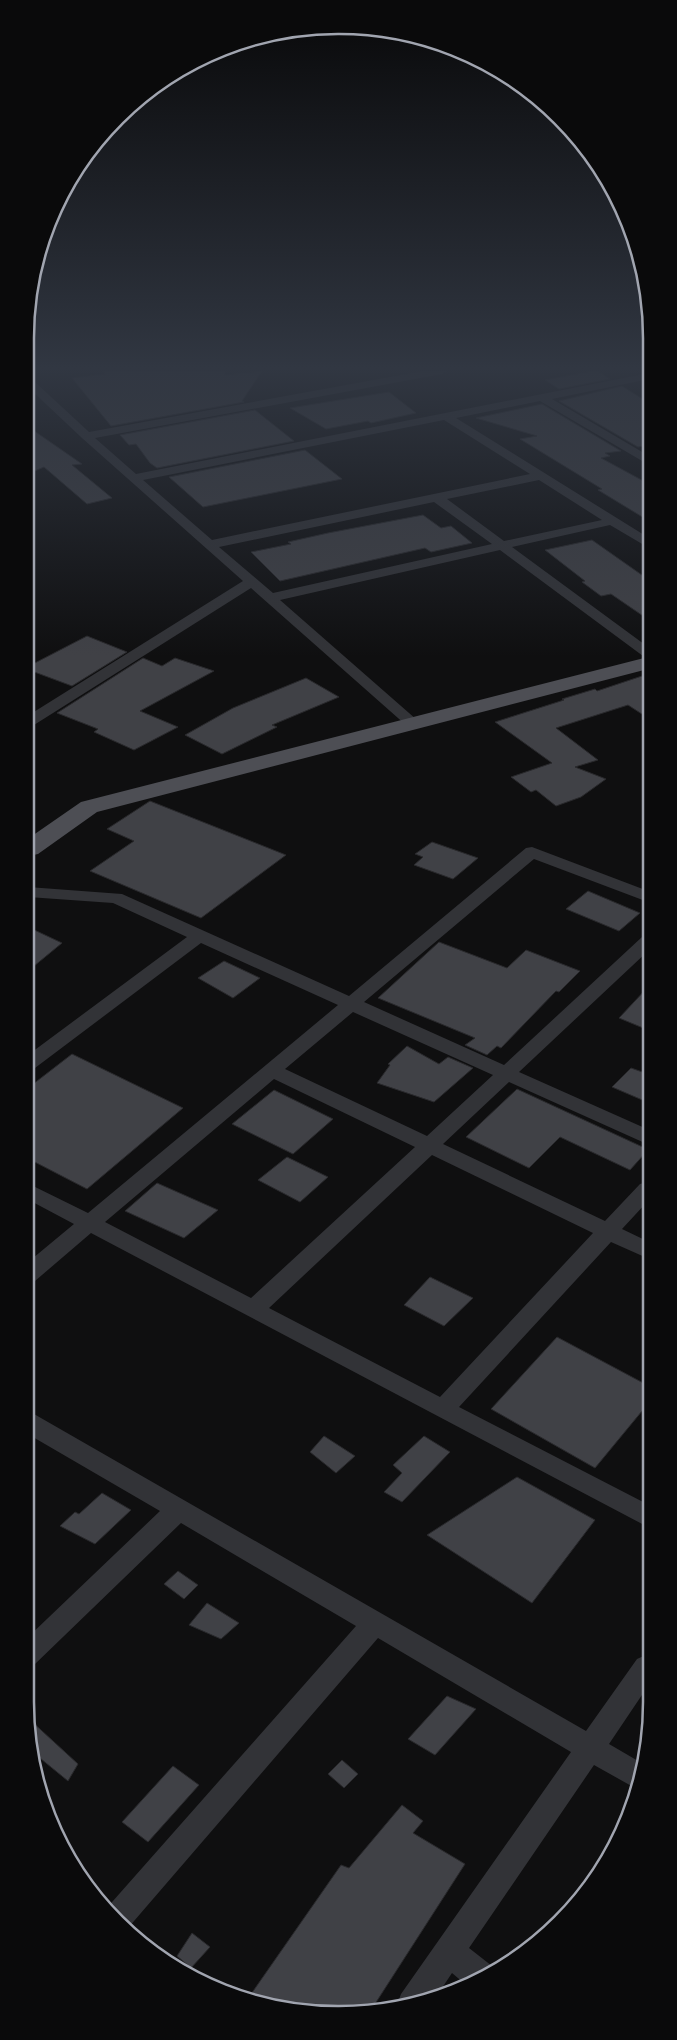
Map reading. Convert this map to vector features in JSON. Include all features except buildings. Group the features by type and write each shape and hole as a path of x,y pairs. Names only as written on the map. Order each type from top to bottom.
{"main road":[{"path":"34,842 90,807 643,664"}],"street":[{"path":"121,466 412,723"},
{"path":"134,478 193,466"},
{"path":"525,466 643,540"},
{"path":"209,545 540,476"},
{"path":"437,498 643,649"},
{"path":"270,598 612,521"},
{"path":"34,719 251,582"},
{"path":"34,1269 532,852 643,895"},
{"path":"34,892 116,898 643,1135"},
{"path":"34,1060 199,936"},
{"path":"254,1309 643,946"},
{"path":"272,1070 643,1248"},
{"path":"443,1409 643,1193"},
{"path":"34,1194 643,1514"},
{"path":"34,1426 634,1774"},
{"path":"34,1648 179,1509"},
{"path":"120,1914 375,1623"},
{"path":"418,1996 643,1671"},
{"path":"449,1951 477,1973"}]}
